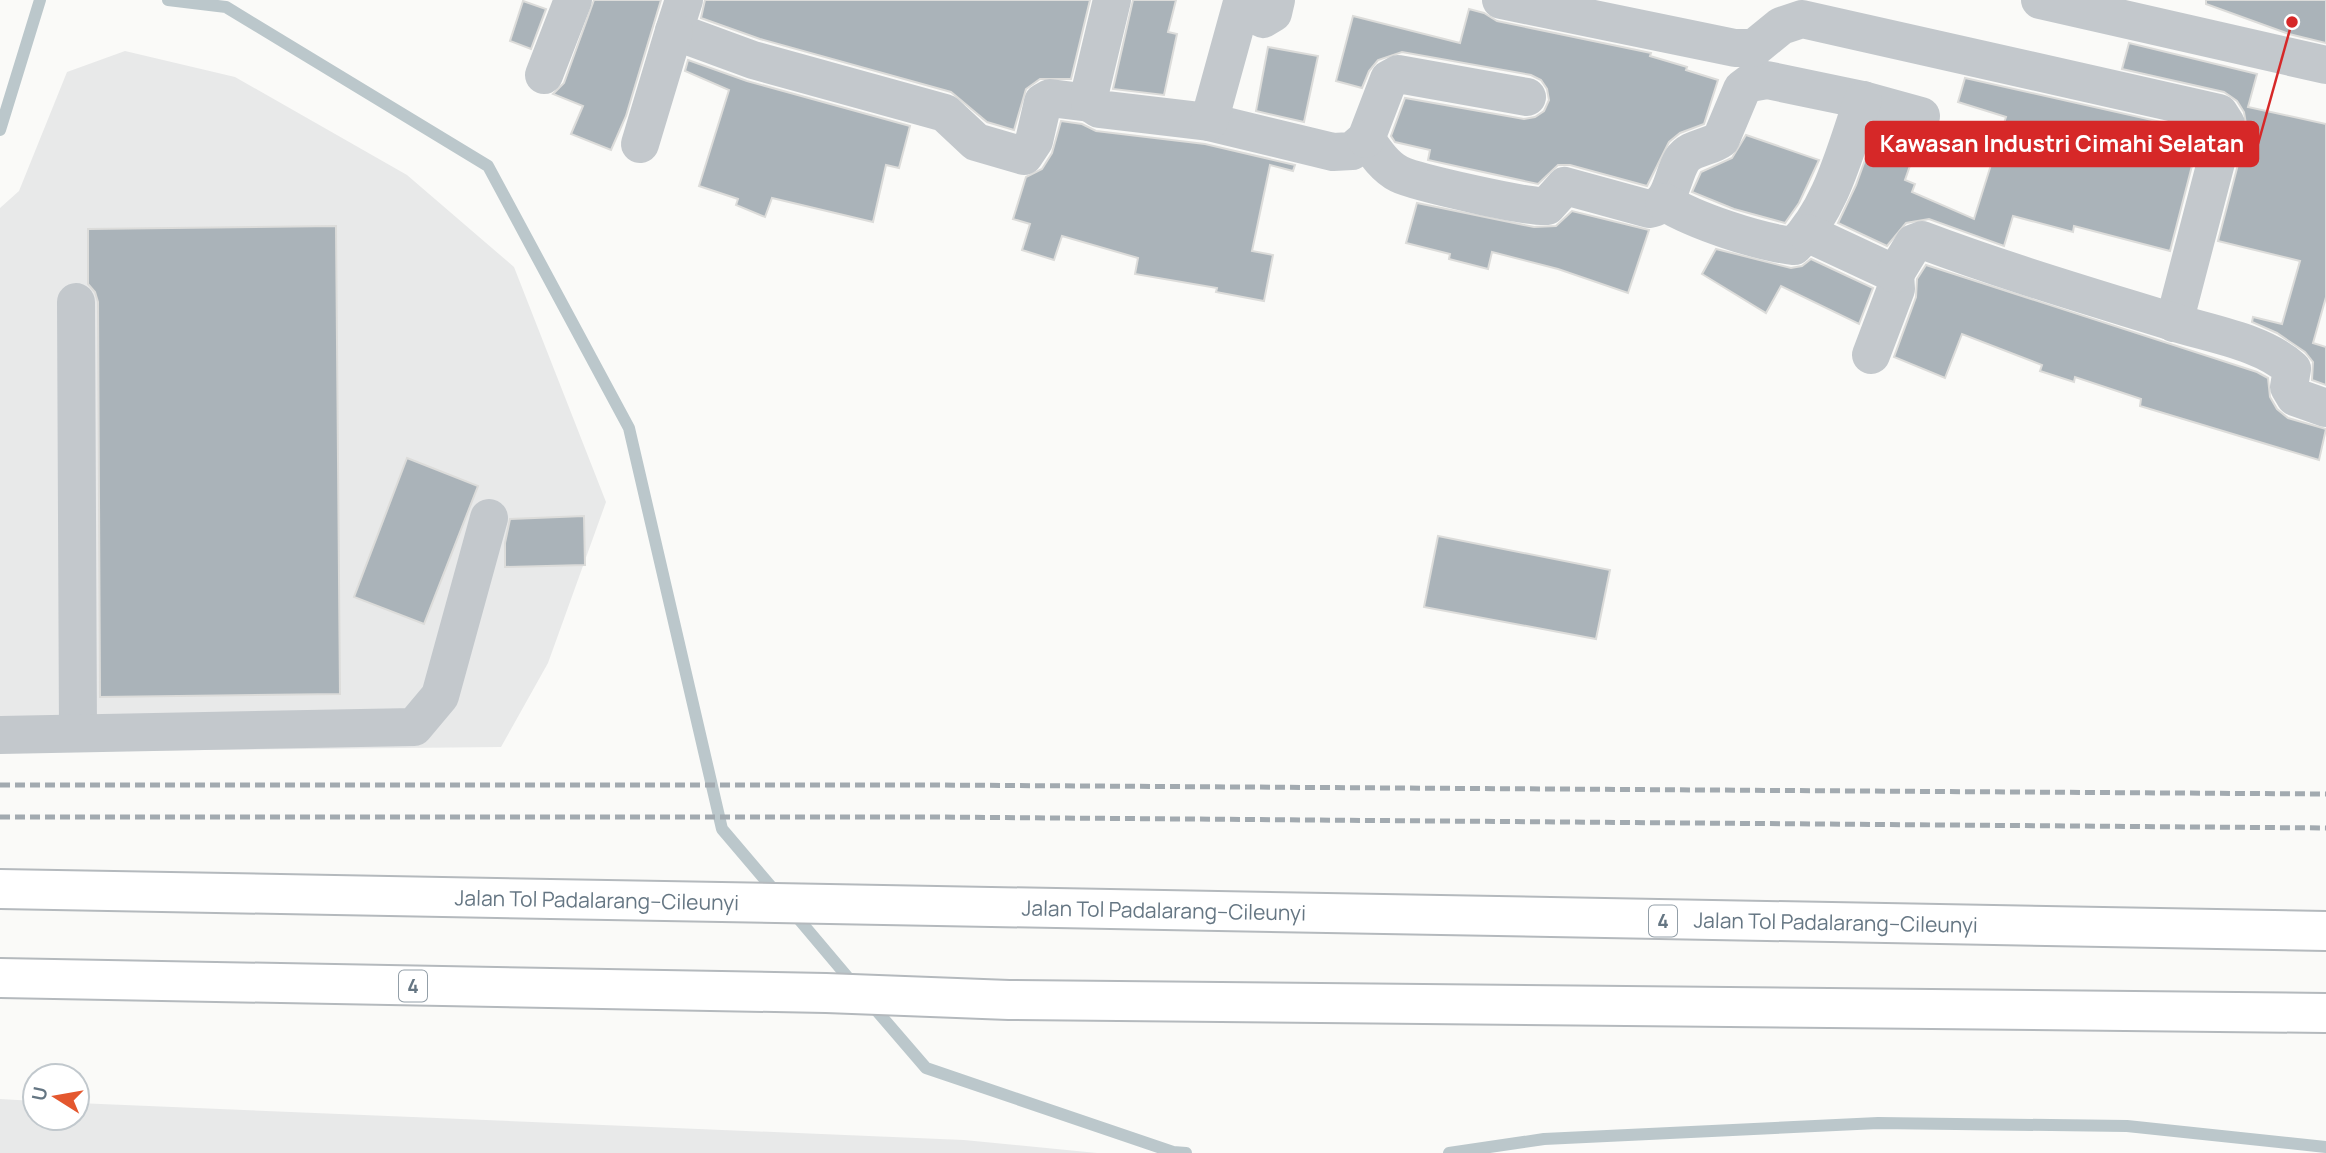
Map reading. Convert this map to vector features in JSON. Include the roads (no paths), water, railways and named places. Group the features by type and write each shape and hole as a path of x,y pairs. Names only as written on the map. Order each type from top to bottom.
{"highway":[{"name":"Jalan Tol Padalarang–Cileunyi","path":"0,888 2326,931"},
{"name":"4","path":"0,978 826,993 1009,1000 2326,1013"}],"street":[{"path":"544,75 573,0"},
{"path":"1090,103 1112,0"},
{"path":"1501,0 1735,48 1754,48 1781,26 1802,19 2219,113 2226,124 2174,323"},
{"path":"2040,0 2326,65"},
{"path":"1209,122 1247,2"},
{"path":"640,144 679,16 753,60 945,113 976,142 1024,156 1034,141 1043,102 1050,98 1090,103 1100,109 1209,122 1333,152 1352,151 1366,139 1389,79 1398,74 1527,97"},
{"path":"1366,139 1377,156 1398,174 1518,205 1547,206 1564,186 1649,209 1664,202 1682,159 1721,139 1736,99 1751,83 1767,80 1863,100 1920,116"},
{"path":"1664,202 1688,216 1775,244 1794,246 1807,233 1830,193 1863,100"},
{"path":"1807,233 1895,274"},
{"path":"1871,355 1896,289 1895,274 1914,243 1922,240 2283,360 2292,369 2289,387 2294,397 2326,408"},
{"path":"76,302 78,733"},
{"path":"0,735 414,727 440,696 489,518"}],"waterway":[{"path":"0,130 40,0"},
{"path":"168,0 226,7 488,166 629,428 722,829 779,896"},
{"path":"791,910 856,987"},
{"path":"870,1003 926,1068 1173,1152 1186,1153"},
{"path":"1449,1153 1544,1139 1878,1123 2127,1126 2326,1147"}],"railway":[{"path":"0,785 932,785 2326,794"},
{"path":"0,817 932,817 2326,828"}],"place":[{"name":"Kawasan Industri Cimahi Selatan","path":"2292,22"}]}
